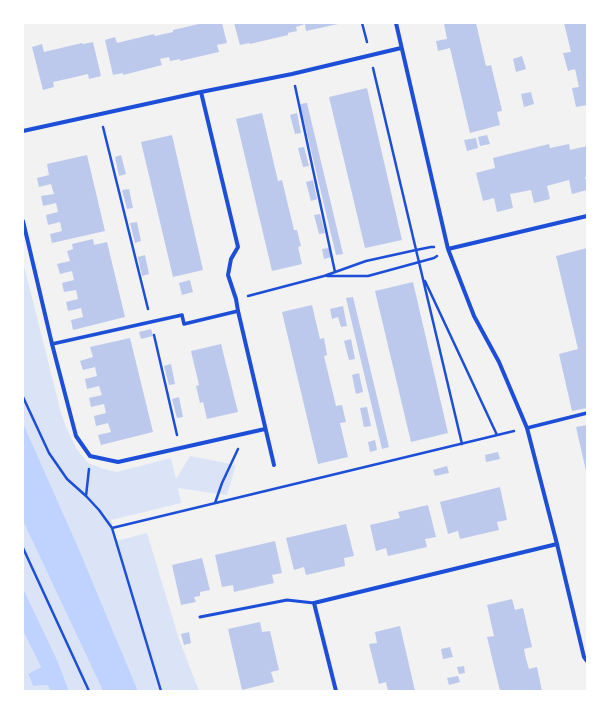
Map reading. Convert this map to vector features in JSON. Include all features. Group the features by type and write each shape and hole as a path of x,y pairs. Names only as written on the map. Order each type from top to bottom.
{"street":[{"path":"396,23 448,249 474,316 499,362 526,428 584,657 587,661"},
{"path":"23,131 201,92 292,74 402,48"},
{"path":"201,92 238,247 231,259 228,275 236,299 274,465"},
{"path":"448,249 587,216"},
{"path":"23,221 52,344 76,436 90,456 118,462 265,429"},
{"path":"52,344 182,315 184,324 238,311"},
{"path":"526,428 587,413"},
{"path":"336,691 314,603 556,544"}],"lane":[{"path":"200,617 287,600 314,603"}],"path":[{"path":"362,23 462,444"},
{"path":"292,74 335,272"},
{"path":"100,115 151,322 180,448"},
{"path":"236,299 324,276 366,261 431,247 448,249"},
{"path":"324,276 368,276 434,258 448,249"},
{"path":"422,276 497,435"},
{"path":"23,397 49,453 67,480 86,496 99,510 112,528 161,691"},
{"path":"112,528 526,428"},
{"path":"214,504 245,433"},
{"path":"86,496 90,456"},
{"path":"23,548 89,691"}],"shaded area":[{"path":"23,262 61,413 76,448 88,463 117,472 171,458 176,479 190,456 236,465 227,495 178,488 181,503 111,520 116,541 147,533 179,639 199,691 138,691 78,547 23,423"},
{"path":"23,521 103,691 69,691 58,662 23,588"},
{"path":"23,631 41,667 28,675 33,686 48,685 50,691 23,691"}],"water":[{"path":"23,423 78,547 138,691 103,691 23,521"},
{"path":"23,588 58,662 69,691 50,691 48,685 33,686 28,674 41,667 23,631"}],"building":[{"path":"203,23 222,23 227,43 217,45 219,52 180,61 180,59 170,61 169,57 160,59 162,65 123,75 123,73 113,75 105,40 115,37 117,43 154,34 155,36 173,32 173,30"},
{"path":"234,23 338,24 306,31 305,24 296,27 297,31 288,33 288,35 240,45"},
{"path":"444,23 476,23 486,66 491,65 501,106 502,111 497,112 500,125 470,133 450,48 438,51 436,41 447,39"},
{"path":"564,23 587,23 587,105 576,107 572,88 579,87 575,69 568,71 563,53 571,52"},
{"path":"93,42 101,76 89,79 88,74 53,82 54,87 43,90 32,47 42,44 44,52 82,43"},
{"path":"522,56 526,69 516,72 513,59"},
{"path":"367,88 402,240 365,248 329,97"},
{"path":"531,92 534,104 524,107 521,94"},
{"path":"307,103 343,254 336,255 300,104"},
{"path":"262,113 278,181 282,180 294,230 297,230 301,246 298,247 302,264 272,271 236,119"},
{"path":"297,113 301,133 295,134 290,115"},
{"path":"172,135 203,270 173,277 141,142"},
{"path":"487,135 490,144 480,146 478,137"},
{"path":"476,138 478,148 467,151 464,140"},
{"path":"549,144 550,148 569,144 570,150 587,146 587,176 585,177 587,190 572,194 569,180 547,186 550,199 534,203 531,190 510,194 513,208 497,212 494,198 483,201 476,173 495,168 493,158"},
{"path":"304,147 309,166 303,167 298,148"},
{"path":"87,155 105,231 52,243 50,234 62,231 60,222 48,225 46,215 58,212 56,203 43,206 41,196 54,194 51,184 39,187 37,178 49,175 47,164"},
{"path":"121,155 126,174 119,176 115,157"},
{"path":"313,180 317,199 311,201 306,182"},
{"path":"129,189 133,208 127,209 122,190"},
{"path":"320,214 325,233 319,234 314,215"},
{"path":"137,222 141,241 135,243 130,223"},
{"path":"93,239 94,245 107,242 125,317 73,330 71,320 83,317 81,308 68,311 66,302 78,299 76,290 64,292 62,283 74,280 72,271 60,274 57,264 70,261 67,251 73,249 72,244"},
{"path":"329,248 331,257 324,259 322,249"},
{"path":"587,248 587,408 572,411 559,354 578,349 556,256"},
{"path":"145,255 149,274 142,276 138,257"},
{"path":"190,280 193,292 182,295 179,283"},
{"path":"413,282 448,433 411,442 375,291"},
{"path":"353,297 389,447 382,449 346,298"},
{"path":"312,305 320,339 324,338 327,355 324,356 336,406 342,405 346,422 340,423 348,457 318,464 282,312"},
{"path":"343,306 347,326 341,327 338,317 332,319 330,309"},
{"path":"151,329 153,336 141,339 139,332"},
{"path":"130,338 153,432 101,445 98,435 111,432 108,423 96,426 94,416 106,413 104,404 91,407 89,398 102,395 99,386 87,389 85,379 97,376 95,367 83,370 80,361 93,357 90,347"},
{"path":"351,339 355,359 349,360 344,341"},
{"path":"221,344 238,412 207,419 203,402 200,403 196,386 199,385 191,351"},
{"path":"171,364 175,384 169,385 164,366"},
{"path":"359,373 363,392 356,394 352,375"},
{"path":"179,397 183,417 177,418 172,399"},
{"path":"367,407 371,426 364,427 360,408"},
{"path":"587,425 587,471 586,471 576,427"},
{"path":"375,440 377,450 370,452 368,442"},
{"path":"498,452 500,459 486,462 485,455"},
{"path":"447,466 449,473 435,476 433,470"},
{"path":"500,487 507,520 497,522 499,530 460,539 458,531 448,534 440,502"},
{"path":"428,505 436,537 425,539 427,547 388,556 386,548 376,551 370,525 400,518 398,512"},
{"path":"346,524 354,556 344,558 345,566 306,575 304,567 294,570 286,538"},
{"path":"275,541 282,573 272,575 274,583 234,592 233,585 222,587 215,555"},
{"path":"202,558 210,590 200,592 200,596 194,597 196,602 181,605 172,565"},
{"path":"512,599 515,610 523,608 532,647 524,649 526,659 529,669 537,667 542,691 500,691 487,637 494,636 487,605"},
{"path":"260,622 262,632 270,631 279,670 271,672 274,682 242,690 228,629"},
{"path":"400,626 415,691 388,691 386,682 379,684 369,644 377,643 375,632"},
{"path":"189,632 191,643 184,645 181,634"},
{"path":"450,647 453,657 443,659 441,649"},
{"path":"464,666 465,673 459,674 457,667"},
{"path":"458,676 460,682 449,685 447,678"}]}
